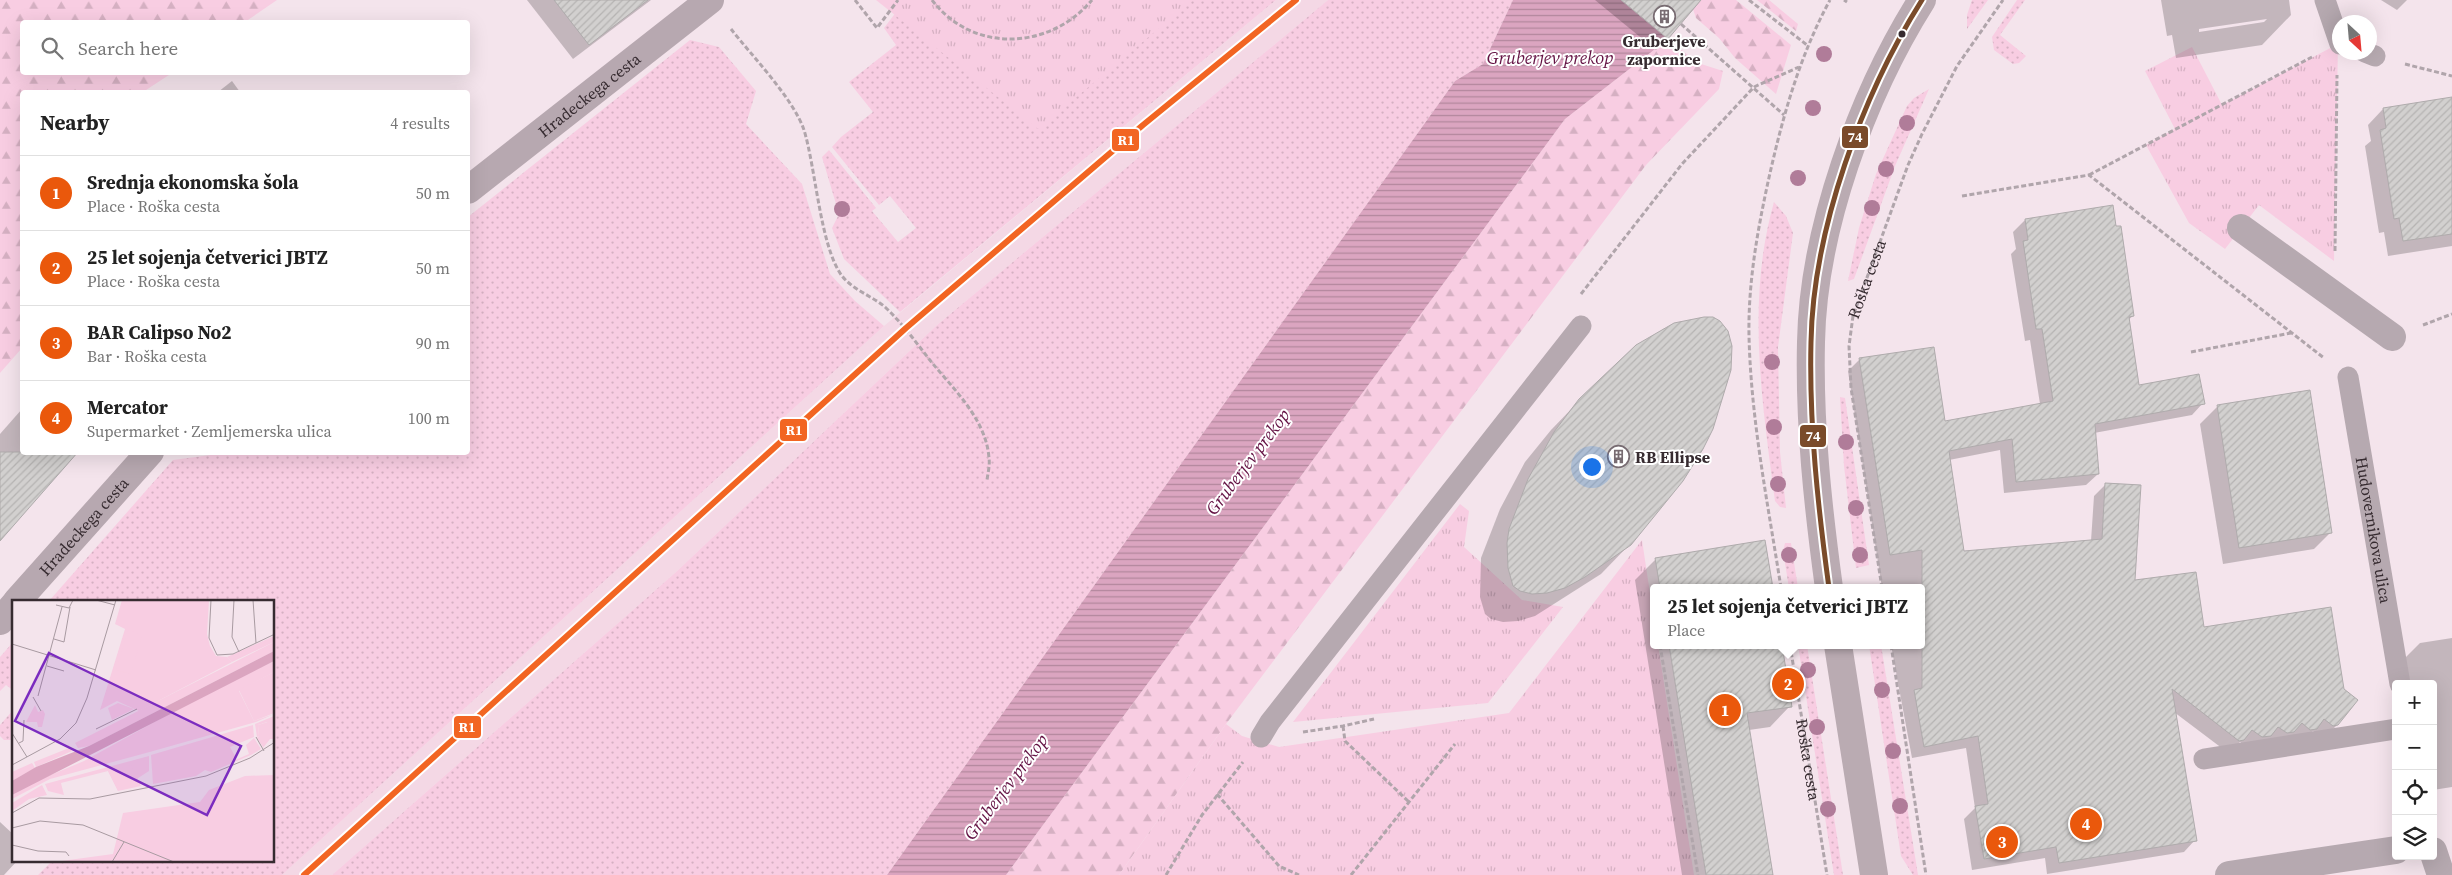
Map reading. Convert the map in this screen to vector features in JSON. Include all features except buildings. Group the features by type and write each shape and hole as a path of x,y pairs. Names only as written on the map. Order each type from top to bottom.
{"main road":[{"path":"1828,584 1820,519 1813,413 1811,342 1816,290 1838,188 1860,124 1900,34 1922,0"},
{"path":"1839,649 1874,875"}],"street":[{"name":"Hradeckega cesta","path":"470,188 709,0"},
{"path":"2241,228 2392,337"},
{"name":"Hradeckega cesta","path":"18,600 147,455"},
{"path":"0,621 12,607"},
{"path":"2437,843 2452,841"},
{"path":"2229,875 2392,851"},
{"path":"2436,860 2441,875"}],"lane":[{"path":"2325,0 2332,22"},
{"path":"1266,730 1581,326"},
{"name":"Hudovernikova ulica","path":"2348,377 2399,680"},
{"path":"2204,759 2392,730"}],"path":[{"path":"709,0 790,104 803,127 811,155 828,242 837,268 849,282 884,307 906,328 963,399 984,437 990,458 987,480"},
{"path":"855,0 877,28 898,0"},
{"path":"932,0 944,14 962,27 987,37 1009,41 1030,39 1057,29 1075,18 1092,0"},
{"path":"1748,0 1807,45"},
{"path":"1780,584 1754,412 1749,334 1752,273 1758,230 1784,115 1807,45 1830,0"},
{"name":"Roška cesta","path":"1881,584 1851,388 1849,346 1854,316 1908,165 1922,134 1957,66 2003,0"},
{"path":"1681,24 1784,115"},
{"path":"1962,196 2089,175 2332,48"},
{"path":"2377,56 2452,76"},
{"path":"2334,295 2339,60"},
{"path":"1576,301 1682,164 1754,88 1799,67"},
{"path":"2089,175 2348,377"},
{"path":"2191,352 2291,333"},
{"path":"1661,649 1698,875"},
{"name":"Roška cesta","path":"1791,649 1827,875"},
{"path":"1892,649 1926,875"},
{"path":"1166,875 1217,794 1266,730 1290,734 1344,726 1374,719"},
{"path":"1344,726 1345,741 1409,802"},
{"path":"1351,875 1455,744"},
{"path":"1217,794 1279,866 1299,875"}],"shaded area":[{"path":"1276,0 1328,0 937,325 676,572 332,875 282,875 884,326"}],"green space":[{"path":"0,0 277,0 248,20 20,20 20,75 169,75 146,90 20,90 20,350 0,373"},
{"path":"876,0 1193,0 1038,129"},
{"path":"1276,0 900,312 844,259 832,228 839,214 822,157 829,150 876,208 872,211 898,242 916,228 890,196 879,205 832,147 841,137 873,112 849,82 896,45 884,28 903,3"},
{"path":"1328,0 1513,0 1483,64 1455,81 887,875 332,875 676,572 937,325"},
{"path":"1701,0 1736,0 1791,45 1776,94 1735,58 1719,38 1696,18 1693,9"},
{"path":"1757,0 1769,0 1798,24 1796,31"},
{"path":"1972,0 1988,0 1967,29 1967,15"},
{"path":"2017,0 2025,0 2000,35 2026,56 2019,63 2013,64 1994,50 1992,37"},
{"path":"1668,39 1698,63 1723,71 1719,89 1646,165 1226,724 1119,875 1006,875 1565,119"},
{"path":"690,40 719,47 756,91 746,124 802,184 830,274 855,301 884,326 282,875 38,875 51,862 275,862 275,600 50,600 173,460 210,455 470,455 470,215"},
{"path":"2192,47 2222,105 2332,47 2332,60 2338,60 2334,261 2259,205 2225,249 2189,223 2146,145 2175,129 2145,71"},
{"path":"1929,89 1895,166 1854,279 1848,281 1859,228 1876,174 1907,106 1914,98"},
{"path":"1774,202 1786,216 1793,233 1778,347 1780,452 1786,508 1780,507 1775,501 1765,426 1759,351 1761,276 1765,239"},
{"path":"1840,397 1845,398 1869,565 1856,568 1844,466"},
{"path":"1460,504 1469,511 1464,547 1522,600 1563,607 1488,703 1293,722"},
{"path":"1642,540 1650,593 1650,649 1659,649 1694,875 1119,875 1226,724 1242,736 1279,747 1509,713"},
{"path":"1785,543 1791,543 1797,584 1788,584 1783,551"},
{"path":"12,643 12,690 6,685 0,691 0,657"},
{"path":"1799,649 1808,649 1843,875 1834,875"},
{"path":"1870,649 1882,649 1918,875 1913,875 1901,856"},
{"path":"12,711 12,740 4,740 0,736 0,725"}],"water":[{"name":"Gruberjev prekop","path":"1513,0 1701,0 1668,39 1565,119 1006,875 887,875 1455,81 1483,64"}],"transit line":[{"name":"R1","path":"304,875 906,328 1143,125 1296,0"},
{"name":"74","path":"1829,584 1818,496 1811,404 1811,342 1814,299 1821,255 1831,210 1861,120 1900,37 1922,0"}],"place":[{"name":"Gruberjeve zapornice","path":"1664,17"},
{"name":"RB Ellipse","path":"1619,457"},
{"name":"25 let sojenja četverici JBTZ","path":"1788,684"},
{"name":"Srednja ekonomska šola","path":"1725,710"},
{"name":"Mercator","path":"2086,824"},
{"name":"BAR Calipso No2","path":"2002,842"}]}
